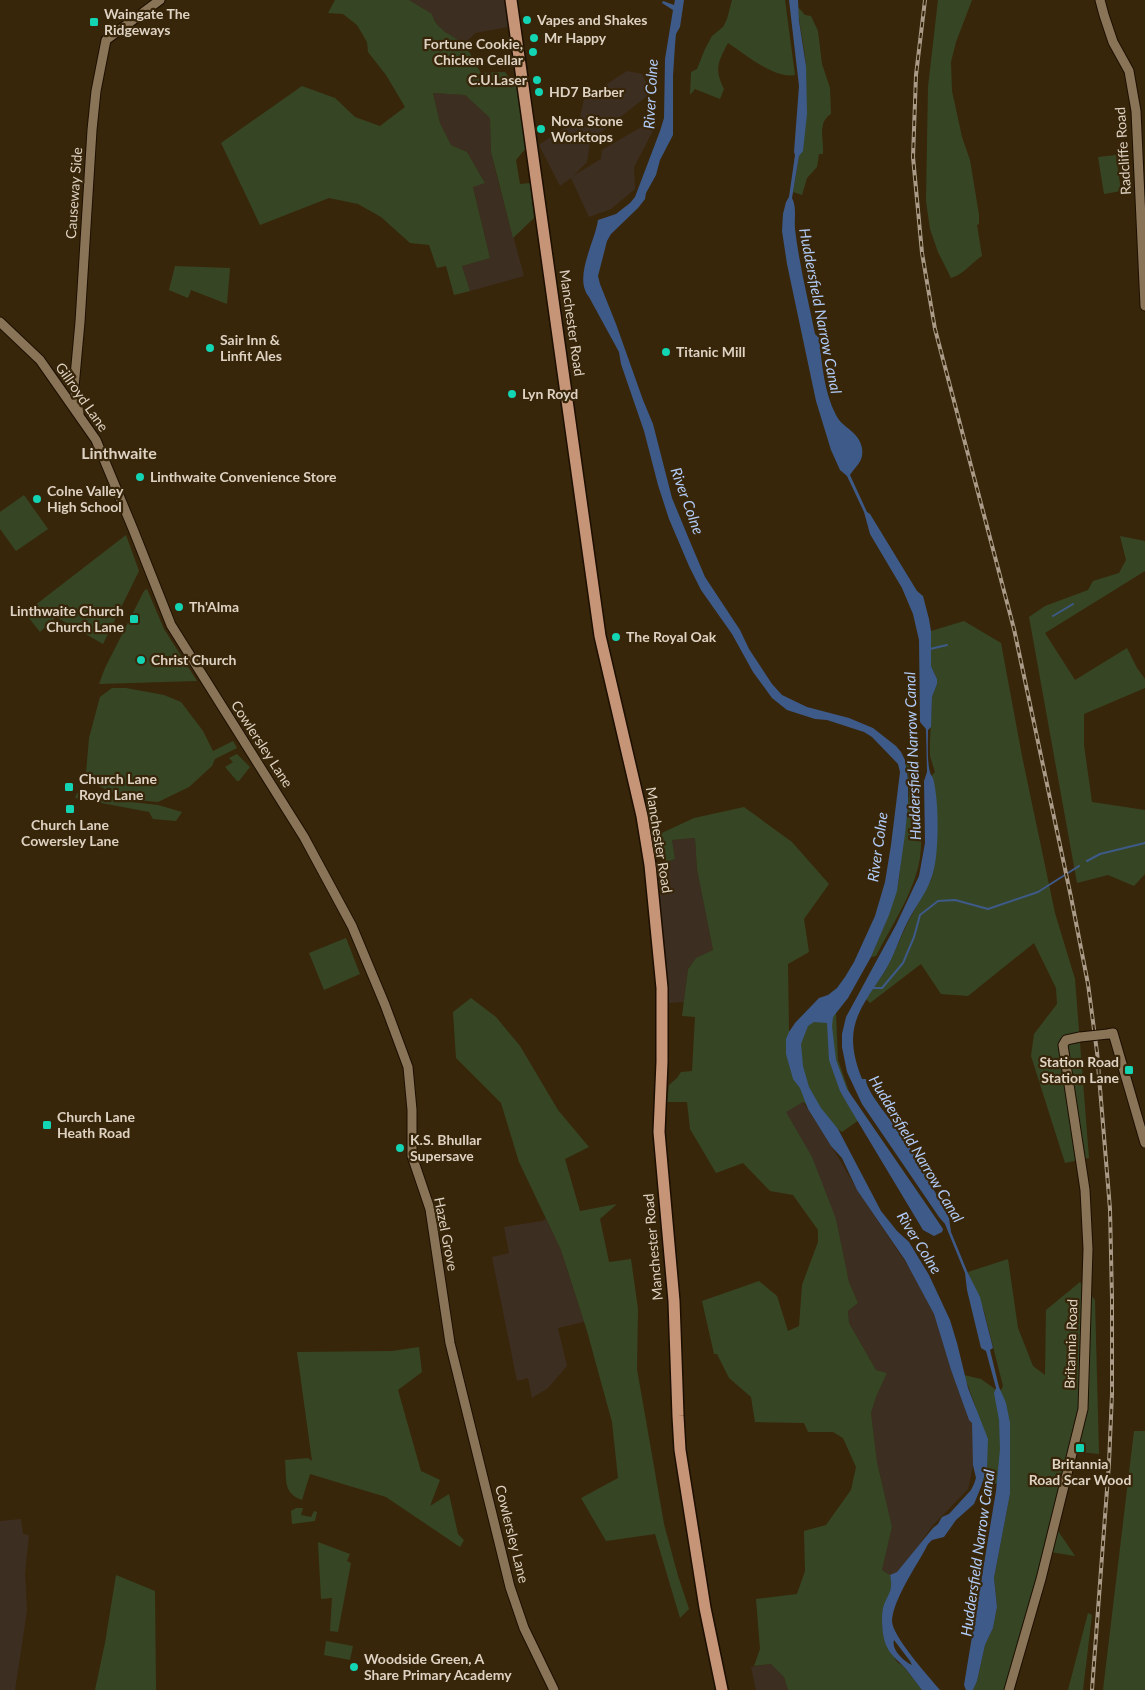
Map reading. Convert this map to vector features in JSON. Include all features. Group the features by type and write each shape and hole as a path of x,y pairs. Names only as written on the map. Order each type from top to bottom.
{"main road":[{"name":"Manchester Road","path":"512,0 600,636 642,816 650,865 662,988 662,1062 659,1132 674,1301 680,1450 705,1608 722,1690"}],"street":[{"name":"Causeway Side","path":"80,416 74,387 96,91 106,40 160,0"},
{"name":"Radcliffe Road","path":"1100,0 1113,42 1128,71 1136,111 1145,306"},
{"name":"Gillroyd Lane","path":"0,322 40,360 94,435 133,529 150,576"},
{"name":"Cowlersley Lane","path":"150,576 171,625 304,838 352,926"},
{"name":"Hazel Grove","path":"352,926 398,1036 408,1067 412,1110 412,1156 430,1208 450,1343 460,1378"},
{"name":"Britannia Road","path":"1009,1690 1041,1579 1083,1409 1088,1249 1085,1190 1063,1045 1066,1040 1111,1033 1145,1142"},
{"name":"Cowlersley Lane","path":"460,1378 510,1587 524,1628 554,1690"}],"shaded area":[{"path":"409,0 505,0 508,27 475,33 464,44 441,29 432,14"},
{"path":"627,71 642,74 651,93 590,141 587,162 573,176 601,159 602,150 655,119 656,125 634,167 635,189 611,209 589,217 571,178 560,186 539,145 580,117 584,99"},
{"path":"433,93 465,95 490,118 491,152 524,276 470,291 462,266 490,258 473,186 485,183 467,152 451,145 440,123"},
{"path":"695,838 697,869 713,950 696,958 688,968 684,1002 668,1003 666,959 655,865 675,859 672,840"},
{"path":"803,1102 857,1190 916,1278 934,1314 951,1370 969,1420 972,1423 974,1461 968,1489 933,1525 897,1572 890,1575 882,1570 892,1527 877,1462 871,1413 887,1373 876,1370 849,1323 848,1311 858,1303 849,1282 836,1219 785,1111"},
{"path":"546,1219 561,1250 584,1322 558,1328 567,1366 548,1388 532,1398 528,1378 517,1381 492,1257 509,1253 504,1227"},
{"path":"21,1519 23,1534 29,1535 25,1574 27,1611 15,1690 0,1690 0,1521"},
{"path":"771,1664 784,1677 788,1690 756,1690 751,1667"}],"green space":[{"path":"335,0 409,0 432,14 440,28 465,46 481,73 505,72 517,88 526,148 516,160 520,184 530,183 534,218 513,238 491,152 490,118 465,95 433,93 440,123 451,145 467,152 485,183 473,187 490,258 462,266 470,291 454,295 446,266 437,268 429,245 410,243 381,217 358,204 329,198 260,225 221,143 302,86 335,98 355,117 380,126 405,107 386,75 368,52 367,42 357,25 343,14 328,13"},
{"path":"732,0 785,0 795,75 787,75 769,70 728,43 718,66 719,76 724,89 720,99 695,89 690,95 691,72 697,69 712,36 723,27"},
{"path":"938,0 972,0 956,42 951,62 952,91 962,137 970,160 979,215 979,224 977,225 982,256 951,278 938,252 930,229 926,201 928,87"},
{"path":"798,7 805,15 811,16 818,31 822,64 830,88 831,114 824,122 822,131 823,154 819,154 817,167 807,178 802,195 793,192 803,130 806,83 806,68"},
{"path":"1116,155 1121,191 1104,194 1098,157"},
{"path":"175,266 230,268 227,304 191,290 188,298 169,290"},
{"path":"24,495 48,529 16,551 0,529 0,512"},
{"path":"126,535 139,571 103,644 56,617 40,632 25,613"},
{"path":"1120,536 1145,541 1145,571 1045,633 1075,680 1127,648 1145,679 1145,688 1084,714 1084,745 1092,802 1145,810 1145,874 1134,886 1108,875 1077,883 1029,617 1045,606 1088,590 1093,581 1119,573 1126,560"},
{"path":"147,589 164,629 197,681 99,684 105,668 144,591"},
{"path":"964,621 1001,643 1022,756 1055,913 1075,979 1089,1158 1065,1163 1031,1056 1034,1034 1057,1004 1056,988 1034,943 968,996 941,994 921,964 870,1003 866,999 886,970 908,922 931,880 934,869 937,828 932,775 935,772 930,756 930,742 932,697 937,679 931,666 931,631"},
{"path":"112,688 126,688 164,695 181,702 203,731 213,751 233,741 237,748 215,759 212,766 189,787 158,802 125,799 99,786 86,773 89,738 100,697"},
{"path":"237,754 250,767 239,781 225,767 233,762 229,758"},
{"path":"905,760 917,776 920,788 920,858 913,884 902,909 876,956 871,957 896,893 898,882 909,794 908,771"},
{"path":"99,791 122,801 158,805 182,812 176,821 153,819 149,812 75,798 77,793"},
{"path":"744,807 792,842 829,884 804,919 809,952 788,964 789,1031 836,1013 838,1060 859,1120 842,1132 803,1102 786,1112 812,1157 836,1219 849,1282 858,1303 848,1311 849,1323 876,1370 887,1373 871,1413 877,1462 892,1527 882,1570 890,1575 892,1583 882,1626 885,1641 897,1662 903,1666 922,1690 788,1690 784,1677 771,1664 754,1666 760,1649 756,1599 797,1594 805,1571 804,1531 826,1525 851,1490 856,1467 843,1438 833,1432 808,1432 804,1423 755,1422 751,1397 729,1378 717,1354 714,1354 702,1301 759,1281 777,1296 788,1331 799,1326 802,1285 818,1242 818,1230 793,1195 770,1191 743,1163 716,1173 690,1129 687,1102 667,1102 669,1085 681,1072 692,1071 695,1017 682,1016 688,969 696,958 713,950 697,869 695,838 672,840 675,859 666,862 660,842 651,838 694,818"},
{"path":"346,938 360,974 324,990 309,953"},
{"path":"471,998 496,1017 520,1046 558,1110 589,1147 565,1159 580,1211 617,1204 600,1219 609,1262 631,1259 638,1309 637,1369 664,1524 689,1609 680,1618 655,1534 606,1541 581,1498 618,1478 612,1422 587,1331 561,1250 519,1162 501,1103 456,1058 453,1012"},
{"path":"1008,1259 1018,1328 1033,1366 1045,1375 1046,1310 1080,1282 1095,1300 1099,1454 1070,1451 1052,1522 1075,1556 1044,1551 1005,1690 973,1690 977,1681 985,1645 993,1628 997,1607 994,1578 1010,1494 1009,1486 983,1481 987,1467 975,1405 964,1375 981,1379 995,1389 995,1393 1001,1390 1003,1386 984,1311 968,1272"},
{"path":"419,1347 422,1372 398,1390 421,1471 440,1480 430,1506 449,1494 458,1534 464,1540 460,1547 386,1497 310,1474 302,1500 288,1489 285,1460 308,1458 312,1461 297,1352 392,1351"},
{"path":"1134,1431 1145,1431 1145,1690 1103,1690"},
{"path":"296,1508 303,1508 301,1515 311,1517 314,1511 317,1512 315,1521 292,1524 291,1511"},
{"path":"318,1542 350,1554 347,1561 351,1563 338,1632 330,1631 332,1598 321,1599"},
{"path":"116,1575 155,1591 156,1690 95,1690"},
{"path":"1088,1613 1092,1615 1083,1690 1068,1690"},
{"path":"326,1641 353,1646 350,1660 324,1655"}],"water":[{"path":"675,0 684,0 675,45 673,135 660,160 656,175 646,193 645,199 611,234 607,241 598,276 653,424 672,498 705,577 740,630 749,649 772,684 782,695 807,707 849,718 873,728 896,746 905,760 908,779 908,805 897,891 871,957 848,998 833,1017 832,1026 836,1060 847,1089 943,1229 942,1232 934,1236 923,1230 840,1091 829,1060 827,1023 814,1022 808,1026 801,1044 803,1066 809,1087 821,1108 838,1129 881,1211 897,1231 909,1242 929,1275 950,1320 968,1388 988,1439 987,1467 974,1504 956,1520 944,1537 932,1540 928,1544 901,1592 893,1612 892,1621 898,1636 940,1690 922,1690 891,1653 884,1639 882,1612 891,1589 890,1575 897,1572 942,1517 949,1514 971,1490 974,1484 976,1478 973,1465 972,1423 969,1420 951,1370 934,1314 905,1260 857,1190 842,1158 831,1146 808,1109 800,1088 793,1079 786,1054 786,1039 789,1032 819,998 828,995 837,988 854,962 875,916 885,882 891,845 900,772 898,764 872,737 864,732 787,710 772,698 753,672 732,634 701,590 689,566 669,519 644,431 621,364 619,352 585,289 583,280 586,260 598,220 616,214 635,197 660,131 664,118 665,59 673,10 662,3 663,1 674,5","holes":["894,1640 912,1665 898,1654 894,1647"]},
{"path":"789,0 798,0 799,21 806,66 807,114 803,151 799,156 792,198 799,255 815,334 819,338 826,387 836,415 858,438 862,448 862,457 850,475 867,512 917,591 923,596 931,631 931,666 937,679 932,697 931,727 928,730 928,763 935,787 938,824 934,869 929,883 907,923 885,971 861,1010 853,1033 853,1046 862,1079 866,1079 873,1096 894,1125 898,1124 900,1129 897,1129 915,1155 949,1218 951,1232 980,1297 993,1348 990,1350 1010,1423 1010,1494 994,1578 997,1607 993,1628 985,1645 977,1681 973,1690 966,1690 964,1685 996,1491 1000,1449 999,1420 994,1393 996,1388 986,1351 981,1348 967,1290 965,1273 945,1224 862,1104 847,1072 842,1047 842,1034 846,1017 896,925 919,876 925,843 924,781 927,772 926,729 920,722 919,640 913,614 902,588 870,534 864,512 847,476 840,470 831,450 816,401 787,264 782,231 783,214 789,197 795,155 799,86"}],"waterway":[{"path":"1053,616 1073,604"},
{"path":"930,649 947,645"},
{"path":"1087,861 1100,854 1145,843"},
{"path":"872,988 882,988 903,963 914,937 920,915 938,901 955,900 988,909 1038,892 1079,866"}],"railway":[{"path":"925,0 916,75 913,157 922,253 935,329 1014,629 1071,897 1088,984 1097,1052 1110,1209 1112,1394 1109,1463 1092,1690"}],"place":[{"name":"Vapes and Shakes","path":"527,20"},
{"name":"Waingate The Ridgeways","path":"94,22"},
{"name":"Mr Happy","path":"534,38"},
{"name":"Fortune Cookie, Chicken Cellar","path":"533,52"},
{"name":"C.U.Laser","path":"537,80"},
{"name":"HD7 Barber","path":"539,92"},
{"name":"Nova Stone Worktops","path":"541,129"},
{"name":"Sair Inn & Linfit Ales","path":"210,348"},
{"name":"Titanic Mill","path":"666,352"},
{"name":"Lyn Royd","path":"512,394"},
{"name":"Linthwaite Convenience Store","path":"140,477"},
{"name":"Colne Valley High School","path":"37,499"},
{"name":"Th'Alma","path":"179,607"},
{"name":"Linthwaite Church Church Lane","path":"134,619"},
{"name":"The Royal Oak","path":"616,637"},
{"name":"Christ Church","path":"141,660"},
{"name":"Church Lane Royd Lane","path":"69,787"},
{"name":"Church Lane Cowersley Lane","path":"70,809"},
{"name":"Station Road Station Lane","path":"1129,1070"},
{"name":"Church Lane Heath Road","path":"47,1125"},
{"name":"K.S. Bhullar Supersave","path":"400,1148"},
{"name":"Britannia Road Scar Wood","path":"1080,1448"},
{"name":"Woodside Green, A Share Primary Academy","path":"354,1667"}],"district":[{"name":"Linthwaite","path":"119,453"}],"water label":[{"name":"River Colne","path":"651,94"},
{"name":"Huddersfield Narrow Canal","path":"820,311"},
{"name":"River Colne","path":"687,501"},
{"name":"Huddersfield Narrow Canal","path":"913,756"},
{"name":"River Colne","path":"878,847"},
{"name":"Huddersfield Narrow Canal","path":"916,1149"},
{"name":"River Colne","path":"919,1243"},
{"name":"Huddersfield Narrow Canal","path":"978,1553"}]}
